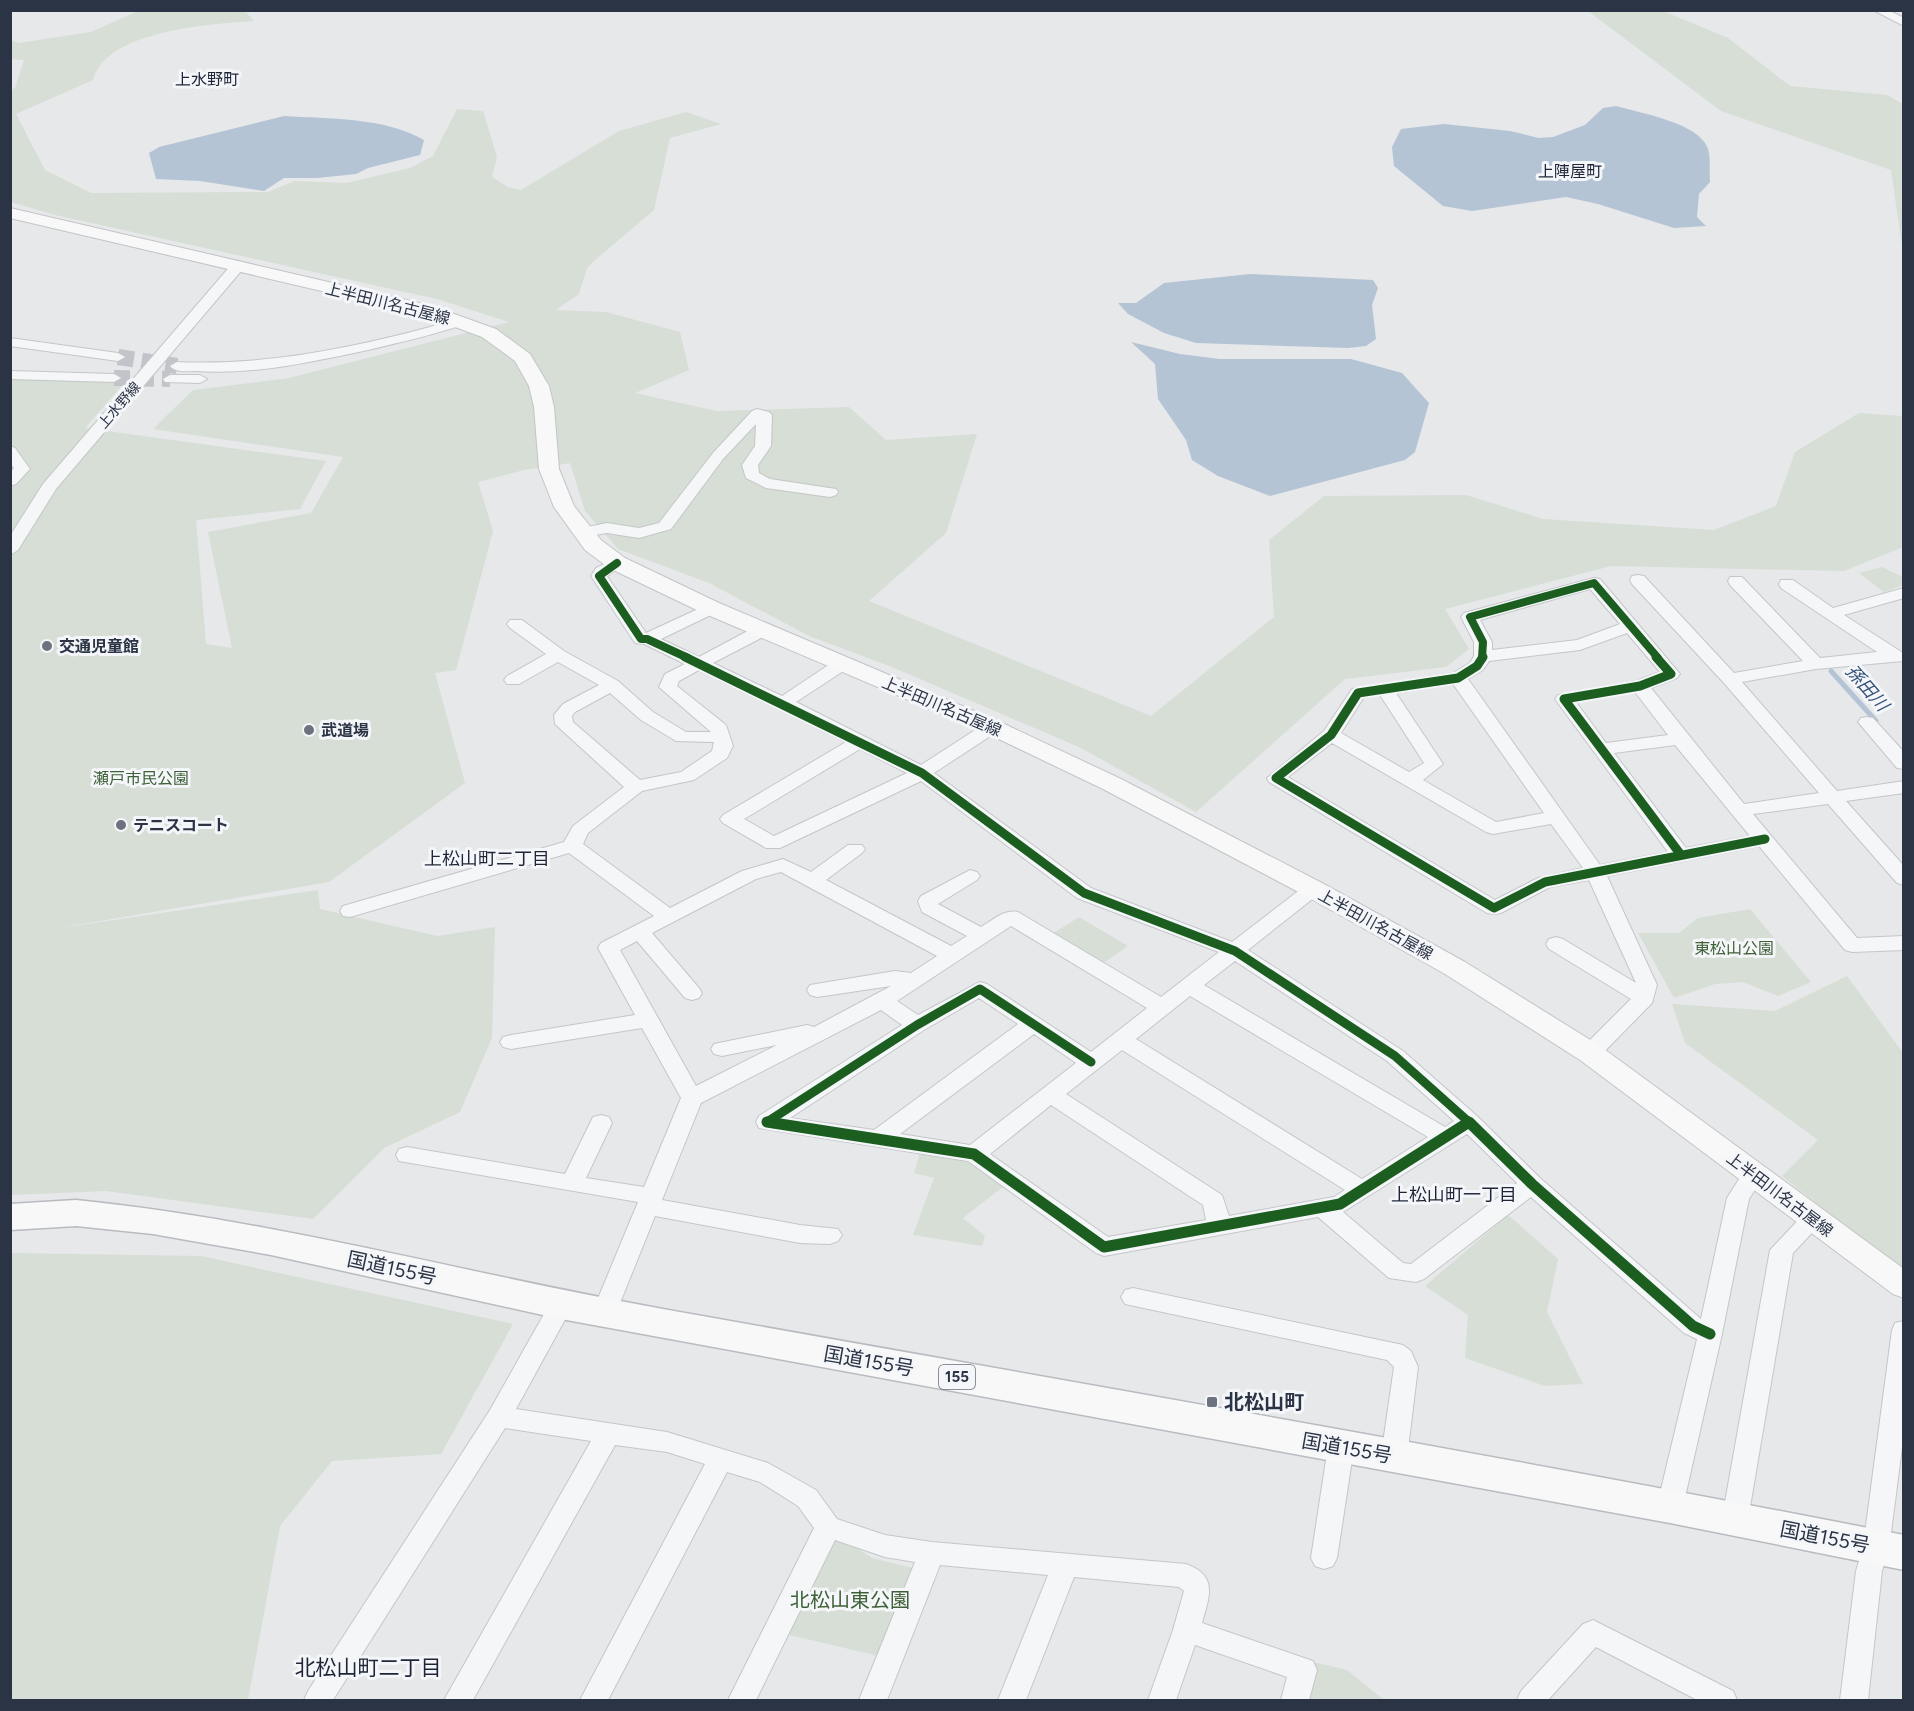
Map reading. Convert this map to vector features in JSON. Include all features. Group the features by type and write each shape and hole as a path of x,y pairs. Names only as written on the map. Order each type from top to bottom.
{"highway":[{"name":"国道155号","path":"10,1217 76,1213 153,1221 271,1241 561,1305 1670,1506 1890,1550"}],"main road":[{"name":"上半田川名古屋線","path":"10,213 426,310 489,333 523,358 539,386 544,407 549,469 564,507 593,545 617,563 711,608 992,727 1112,784 1313,889 1455,968 1590,1053 1904,1286"}],"street":[{"path":"1878,10 1904,23"},
{"name":"上水野線","path":"10,550 17,527 49,487 237,267"},
{"path":"173,372 259,373 364,345 435,330 460,321"},
{"path":"10,342 118,357"},
{"path":"10,375 114,378"},
{"path":"583,531 607,528 639,533 665,526 718,456 758,414 764,415 764,438 763,446 750,465 752,475 766,483 830,492"},
{"path":"10,452 22,469 10,481"},
{"path":"617,563 599,576 640,639 647,639 711,608"},
{"path":"1638,580 1730,679 1904,879"},
{"path":"1736,581 1816,664"},
{"path":"1681,855 1564,699 1640,686 1671,674 1594,583 1470,616 1483,642 1483,656 1477,666 1458,678 1358,693 1331,735 1276,778 1494,908 1545,882 1765,839"},
{"path":"1787,584 1899,658"},
{"path":"1830,614 1901,597"},
{"path":"516,624 558,655 612,686 647,716 682,737 722,737"},
{"path":"1483,656 1580,645 1630,626"},
{"path":"350,911 572,846 580,830 636,787 687,776 699,770 720,753 724,746 720,729 669,687 671,678 763,630"},
{"path":"647,639 783,703 922,773 1084,893 1235,951 1395,1056 1469,1122 1532,1184 1692,1326 1710,1334"},
{"path":"513,680 558,655"},
{"path":"1730,679 1816,664 1899,658"},
{"path":"783,703 842,664"},
{"path":"1458,678 1596,873 1647,985 1645,998 1590,1053"},
{"path":"612,686 569,708 563,715 564,724 636,787"},
{"path":"1640,686 1680,739 1852,945 1904,943"},
{"path":"1385,689 1434,764 1410,780"},
{"path":"1868,722 1904,764"},
{"path":"859,742 730,819 773,844 922,773 992,727"},
{"path":"1331,735 1493,828 1555,817"},
{"path":"1601,749 1680,739"},
{"path":"1741,810 1904,787"},
{"path":"572,846 669,917"},
{"path":"812,880 855,849"},
{"path":"692,1098 608,948 749,874 783,865 951,955"},
{"path":"970,876 928,901 929,907 982,936"},
{"path":"974,1154 1122,1040 1161,1007 1191,987 1313,889"},
{"path":"604,1313 692,1098 882,1001 1011,917 1161,1007"},
{"path":"640,932 692,993"},
{"path":"1556,944 1645,998"},
{"path":"817,990 895,978 905,978 911,982"},
{"path":"1191,987 1443,1136"},
{"path":"1091,1062 980,989 917,1025 766,1122 974,1154 1104,1247 1340,1204 1443,1136 1469,1122"},
{"path":"882,1001 917,1025"},
{"path":"511,1042 647,1020"},
{"path":"878,1139 1033,1024"},
{"path":"722,1048 806,1031 812,1036"},
{"path":"1122,1040 1361,1190"},
{"path":"1051,1095 1214,1201 1219,1225"},
{"path":"572,1184 601,1123"},
{"path":"407,1155 572,1184 800,1234 830,1235"},
{"path":"1670,1506 1710,1334 1738,1198 1754,1174"},
{"path":"1322,1207 1397,1272 1416,1273 1532,1184"},
{"path":"1735,1519 1782,1250 1813,1219"},
{"path":"1133,1297 1394,1352 1402,1358 1406,1367 1394,1456"},
{"path":"318,1701 499,1418 561,1305"},
{"path":"1854,1701 1869,1571 1890,1550 1904,1330"},
{"path":"499,1418 667,1442 768,1474 807,1498 828,1527 885,1546 932,1553 1186,1576 1198,1588 1187,1630 1162,1701"},
{"path":"458,1701 609,1433"},
{"path":"1324,1558 1341,1446"},
{"path":"594,1701 721,1459"},
{"path":"742,1701 828,1527"},
{"path":"873,1701 932,1553"},
{"path":"1012,1701 1065,1565"},
{"path":"1187,1630 1304,1670 1295,1701"},
{"path":"1531,1701 1593,1632 1723,1701"}],"green space":[{"name":"瀬戸市民公園","path":"138,11 245,11 254,21 188,28 138,40 118,50 102,63 93,80 16,114 45,170 91,193 268,192 295,181 346,183 410,168 433,156 457,109 483,111 497,157 492,177 508,187 521,190 619,131 686,112 721,124 670,138 654,210 587,268 579,294 556,310 606,312 680,332 689,370 635,393 717,411 849,407 886,440 977,434 946,533 869,601 1151,716 1274,617 1269,540 1324,496 1466,495 1543,519 1714,530 1776,506 1795,452 1859,413 1903,416 1903,547 1844,571 1611,566 1445,609 1469,649 1446,667 1345,679 1196,812 1079,747 892,667 809,636 709,583 618,549 585,511 570,463 524,470 478,482 493,531 456,670 435,673 465,783 329,882 53,929 318,890 320,909 437,936 495,927 492,1038 460,1112 384,1148 313,1219 106,1191 11,1195 11,378 126,381 85,428 326,461 300,509 196,520 206,644 232,648 208,532 311,513 343,457 153,429 193,390 289,378 509,322 437,299 55,215 11,202 11,90 15,88 24,60 11,59 10,40 19,43 91,32"},
{"path":"1588,11 1663,11 1728,38 1790,86 1887,95 1903,104 1903,252 1891,170 1721,111"},
{"path":"1882,567 1903,577 1903,585 1884,592 1859,573"},
{"name":"東松山公園","path":"1750,909 1811,982 1778,996 1743,982 1715,984 1674,998 1638,933 1679,933 1698,918"},
{"path":"1079,917 1128,946 1102,964 1052,934"},
{"path":"1847,976 1903,1053 1903,1267 1899,1269 1782,1176 1818,1140 1685,1043 1672,1004 1775,1011"},
{"path":"921,1149 961,1155 1004,1186 963,1218 985,1236 982,1246 913,1235 934,1178 914,1173"},
{"path":"1508,1215 1558,1259 1547,1312 1583,1384 1545,1386 1465,1358 1468,1315 1425,1286"},
{"path":"11,1253 201,1256 513,1324 441,1454 332,1461 280,1526 248,1700 11,1700"},
{"name":"北松山東公園","path":"841,1538 872,1558 917,1569 879,1656 781,1633 825,1542"},
{"path":"1309,1661 1347,1670 1384,1700 1298,1700"}],"water":[{"path":"1616,106 1668,120 1694,132 1703,140 1709,153 1710,182 1699,194 1697,217 1706,226 1674,228 1598,204 1566,197 1472,211 1443,206 1394,166 1392,147 1401,129 1444,124 1510,131 1539,138 1553,137 1585,125 1603,108"},
{"path":"284,116 374,123 408,132 424,140 420,155 368,168 356,174 317,178 284,178 264,191 200,181 156,179 149,153 159,147"},
{"path":"1250,274 1373,280 1378,288 1372,305 1376,339 1366,346 1348,348 1196,343 1164,333 1128,314 1118,303 1136,303 1164,283"},
{"path":"1131,342 1180,354 1220,359 1351,359 1402,373 1429,403 1415,452 1405,460 1270,496 1218,476 1192,460 1186,440 1158,399 1155,364"}],"waterway":[{"name":"孫田川","path":"1831,671 1876,721"}],"tunnel":[{"path":"118,357 177,366"},
{"path":"114,378 170,379"}],"cycle path":[{"path":"617,563 599,576 641,639 647,639 783,703 922,773 1084,893 1235,951 1395,1056 1469,1122 1532,1184 1693,1326 1710,1334"},
{"path":"1681,855 1564,699 1640,686 1671,674 1594,583 1470,617 1483,642 1483,656 1477,666 1458,678 1358,693 1331,735 1276,778 1494,908 1545,882 1765,839"},
{"path":"1091,1062 980,989 917,1025 767,1122 974,1154 1104,1247 1340,1204 1469,1122"}],"place":[{"name":"交通児童館","path":"47,646"},
{"name":"武道場","path":"309,730"},
{"name":"テニスコート","path":"121,825"},
{"name":"北松山町","path":"1212,1402"}],"district":[{"name":"上水野町","path":"207,79"},
{"name":"上陣屋町","path":"1570,171"},
{"name":"上松山町二丁目","path":"487,859"},
{"name":"上松山町一丁目","path":"1454,1195"},
{"name":"北松山町二丁目","path":"368,1668"}]}
